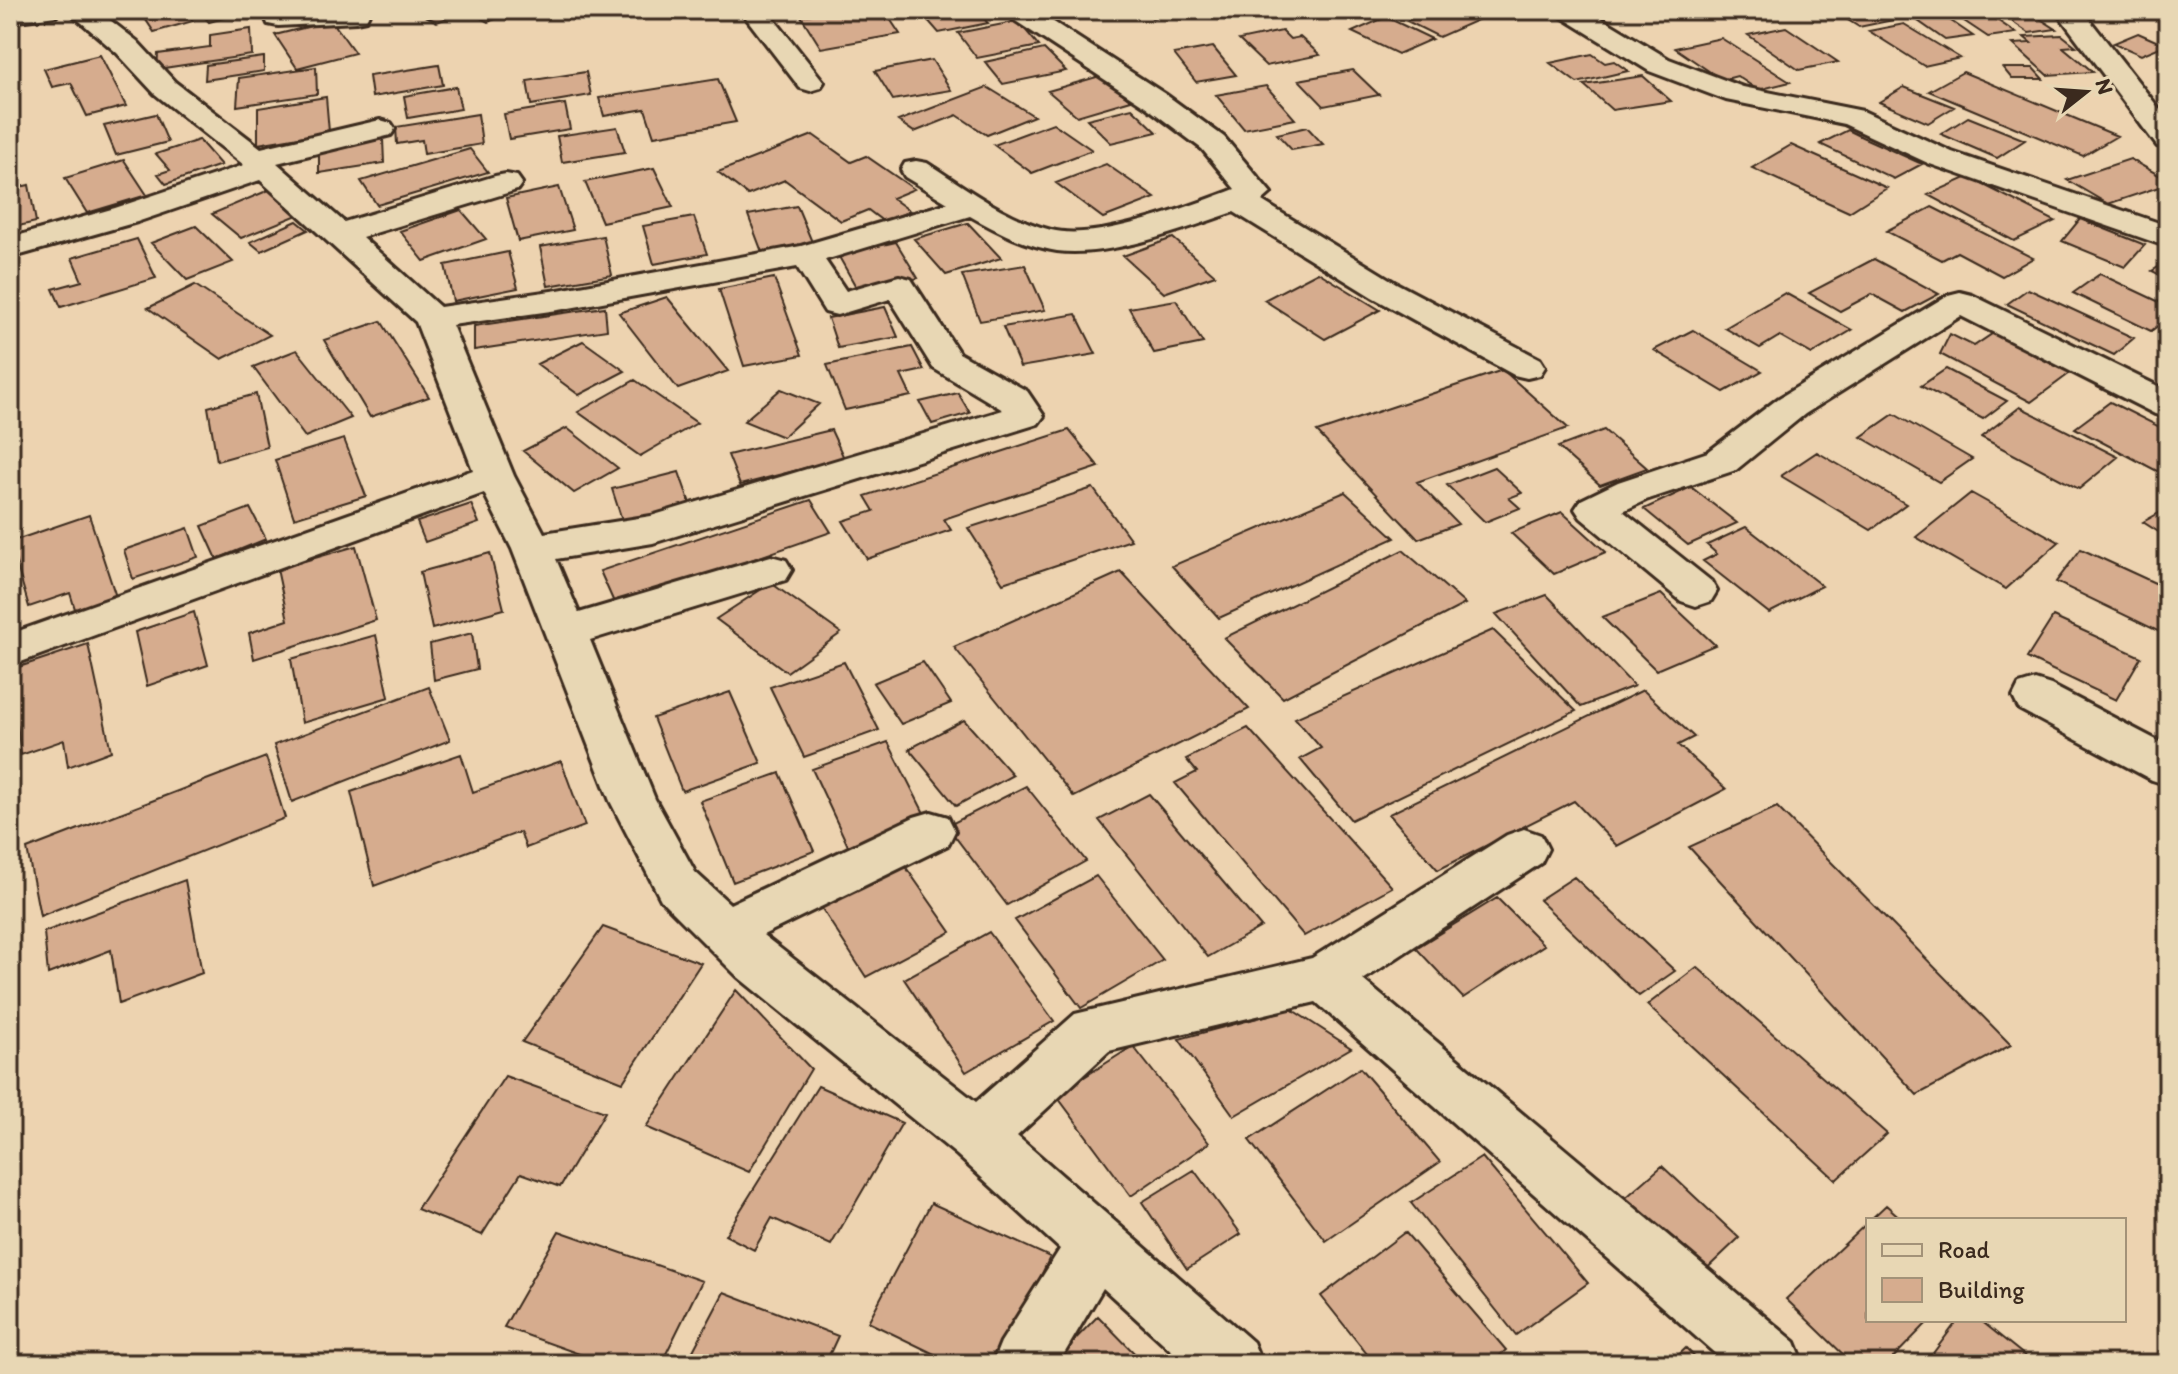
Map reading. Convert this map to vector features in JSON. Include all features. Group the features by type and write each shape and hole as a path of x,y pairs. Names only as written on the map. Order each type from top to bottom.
{"street":[{"path":"10,14 47,10"},
{"path":"80,10 127,47 165,88 260,163 432,318 495,476 532,549 633,801 678,886 756,961 977,1137 1231,1364"},
{"path":"275,10 278,18 356,14"},
{"path":"753,10 810,82"},
{"path":"916,170 1043,240 1085,241 1192,217 1255,193 1213,143 1155,100 1017,10"},
{"path":"1569,10 1659,65 1736,94 1853,117 1941,158 2168,237"},
{"path":"2068,10 2168,140"},
{"path":"2119,78 2156,80"},
{"path":"10,248 126,215 260,163 380,129"},
{"path":"339,234 506,183"},
{"path":"1237,200 1384,290 1527,367"},
{"path":"432,318 558,300 806,255 975,205"},
{"path":"532,549 653,529 1025,416 1014,399 946,360 899,286 837,305 806,255"},
{"path":"1696,591 1595,509 1632,491 1722,461 1792,406 1960,302 2168,406"},
{"path":"10,650 172,595 363,521 495,476"},
{"path":"566,632 771,570"},
{"path":"2035,697 2168,767"},
{"path":"724,930 931,831"},
{"path":"977,1137 1094,1031 1324,978 1524,849"},
{"path":"1324,978 1773,1364"},
{"path":"1023,1364 1097,1244"}],"building":[{"path":"185,10 193,21 154,32 146,20"},
{"path":"198,10 252,10 209,22"},
{"path":"414,10 465,10 466,11 437,22"},
{"path":"479,10 518,10 488,22 471,13"},
{"path":"637,10 685,10 645,19"},
{"path":"836,10 884,10 900,34 821,48 801,16"},
{"path":"919,10 976,10 988,23 939,33"},
{"path":"1145,10 1203,10 1152,18"},
{"path":"1433,10 1465,10 1482,18 1439,37 1407,21"},
{"path":"1832,10 1877,10 1893,20 1859,27"},
{"path":"1982,10 2016,33 1988,37 1952,13"},
{"path":"2004,10 2041,10 2046,14 2036,16 2056,29 2029,33 2007,18 2014,17"},
{"path":"1938,12 1973,36 1945,40 1911,16"},
{"path":"1386,17 1432,39 1398,54 1352,32"},
{"path":"332,21 355,53 297,68 275,35"},
{"path":"1018,21 1039,46 977,58 958,33"},
{"path":"1904,24 1960,58 1924,66 1869,31"},
{"path":"1786,27 1838,62 1799,70 1748,35"},
{"path":"251,29 252,55 157,69 158,54 210,47 210,35"},
{"path":"1282,31 1290,39 1300,37 1320,55 1266,66 1239,40"},
{"path":"2138,33 2165,45 2141,55 2114,43"},
{"path":"2062,35 2076,46 2063,47 2093,72 2047,75 2013,44 2031,43 2024,37"},
{"path":"1721,38 1790,82 1758,90 1737,76 1722,80 1675,48"},
{"path":"1213,47 1236,75 1196,82 1174,54"},
{"path":"1044,49 1066,71 1003,84 985,62"},
{"path":"1592,54 1605,63 1614,61 1628,71 1577,83 1550,63"},
{"path":"100,55 126,106 87,116 71,83 52,87 44,69"},
{"path":"264,57 264,71 205,80 206,65"},
{"path":"932,60 951,90 893,100 875,71"},
{"path":"439,65 443,85 372,97 369,76"},
{"path":"316,67 317,94 237,106 239,78"},
{"path":"2003,68 2033,68 2043,79 2012,79"},
{"path":"1353,70 1379,95 1324,106 1299,80"},
{"path":"586,72 591,95 531,105 527,81"},
{"path":"1963,72 2117,136 2083,156 1929,91"},
{"path":"1100,76 1131,100 1077,116 1048,91"},
{"path":"1643,76 1671,101 1612,110 1584,85"},
{"path":"718,79 736,122 654,136 645,109 604,116 599,98"},
{"path":"1266,86 1295,119 1244,129 1216,95"},
{"path":"456,87 461,109 408,118 404,96"},
{"path":"987,87 1034,116 987,135 957,115 914,132 898,121"},
{"path":"1904,87 1954,107 1928,123 1879,102"},
{"path":"326,97 329,132 258,144 258,108"},
{"path":"565,104 570,129 509,139 504,114"},
{"path":"1132,108 1157,132 1111,143 1087,119"},
{"path":"156,114 168,142 116,155 104,126"},
{"path":"478,114 482,144 424,154 422,140 397,144 396,127"},
{"path":"1968,117 2025,140 1997,158 1941,134"},
{"path":"1053,123 1092,150 1032,173 994,145"},
{"path":"617,127 625,152 562,162 557,136"},
{"path":"1307,127 1323,144 1292,150 1277,134"},
{"path":"1848,130 1922,164 1894,179 1820,144"},
{"path":"813,135 851,162 866,156 914,189 892,198 910,211 884,222 868,210 841,221 785,180 748,195 718,172"},
{"path":"383,139 384,163 319,173 319,149"},
{"path":"199,140 221,165 166,184 158,174 170,170 156,154"},
{"path":"1791,145 1887,188 1849,212 1752,168"},
{"path":"470,149 488,172 377,205 361,181"},
{"path":"2130,159 2168,180 2168,184 2108,204 2067,180"},
{"path":"124,160 147,195 87,213 65,178"},
{"path":"1106,164 1155,198 1103,218 1056,183"},
{"path":"654,168 673,207 602,222 585,182"},
{"path":"1968,177 2055,221 2014,241 1928,195"},
{"path":"29,185 36,222 10,228 10,189"},
{"path":"559,187 573,230 518,241 506,198"},
{"path":"269,190 300,214 241,238 212,214"},
{"path":"797,206 812,242 762,252 748,215"},
{"path":"1932,207 2033,258 2002,276 1957,252 1942,260 1886,231"},
{"path":"461,210 486,239 424,261 400,231"},
{"path":"694,217 707,254 654,264 643,226"},
{"path":"2080,219 2145,245 2125,267 2062,241"},
{"path":"297,221 308,230 261,251 250,242"},
{"path":"968,223 1001,258 946,275 914,239"},
{"path":"196,226 233,262 187,280 151,243"},
{"path":"603,236 612,275 548,286 540,247"},
{"path":"1173,238 1215,275 1164,293 1123,256"},
{"path":"137,239 156,278 61,307 53,289 82,281 72,258"},
{"path":"896,242 918,278 859,292 838,255"},
{"path":"508,252 518,288 453,301 445,265"},
{"path":"1874,259 1939,294 1905,312 1872,294 1840,311 1809,293"},
{"path":"2168,261 2168,279 2152,271"},
{"path":"1025,265 1045,310 980,321 962,275"},
{"path":"1318,272 1380,310 1325,339 1264,300"},
{"path":"2100,274 2168,306 2168,318 2151,331 2073,293"},
{"path":"774,278 802,355 744,366 719,289"},
{"path":"195,285 270,335 222,359 148,308"},
{"path":"2028,289 2134,338 2114,355 2007,304"},
{"path":"1785,293 1852,330 1812,354 1780,336 1760,348 1725,328"},
{"path":"667,297 728,371 678,389 619,313"},
{"path":"1176,300 1203,343 1154,353 1129,308"},
{"path":"605,307 607,330 474,350 474,326"},
{"path":"885,307 898,337 838,348 828,318"},
{"path":"1076,314 1096,354 1020,367 1003,327"},
{"path":"381,321 429,397 370,417 324,340"},
{"path":"1693,330 1762,371 1724,392 1654,350"},
{"path":"1995,332 2073,371 2031,402 1940,354 1950,334 1974,346"},
{"path":"583,341 625,371 579,395 537,364"},
{"path":"912,347 924,370 901,375 911,396 845,410 827,365"},
{"path":"297,350 351,418 305,437 253,367"},
{"path":"1946,369 2007,401 1983,419 1921,386"},
{"path":"1503,370 1568,428 1417,482 1458,524 1418,539 1317,432"},
{"path":"635,380 697,423 640,456 578,412"},
{"path":"781,389 819,404 783,437 744,421"},
{"path":"958,393 970,413 932,424 920,402"},
{"path":"256,394 267,447 217,461 208,407"},
{"path":"2110,402 2168,431 2168,463 2157,471 2075,428"},
{"path":"2020,407 2118,457 2079,489 1981,437"},
{"path":"1894,414 1972,459 1939,482 1861,437"},
{"path":"567,428 618,468 574,493 523,451"},
{"path":"831,430 844,458 740,485 728,455"},
{"path":"1069,430 1099,467 944,519 951,530 867,559 843,521 874,511 865,496"},
{"path":"1604,430 1647,468 1600,485 1558,447"},
{"path":"344,439 366,496 294,518 275,460"},
{"path":"1817,452 1906,504 1871,530 1781,476"},
{"path":"1494,467 1522,493 1509,498 1520,508 1485,522 1447,485"},
{"path":"679,472 691,506 623,523 612,489"},
{"path":"1691,487 1737,523 1688,545 1644,509"},
{"path":"1093,488 1131,540 1003,583 968,528"},
{"path":"1345,492 1395,538 1219,618 1172,566"},
{"path":"1971,493 2059,542 2006,589 1916,537"},
{"path":"811,500 831,532 616,607 600,571"},
{"path":"471,504 479,523 425,542 417,522"},
{"path":"250,508 266,539 217,559 202,526"},
{"path":"2168,508 2168,538 2143,522"},
{"path":"1562,512 1606,552 1554,574 1511,533"},
{"path":"89,515 116,597 76,612 70,593 29,607 10,542"},
{"path":"1746,527 1822,586 1769,613 1703,561 1717,554 1707,545"},
{"path":"188,528 198,557 133,579 124,550"},
{"path":"356,546 376,620 254,659 249,633 288,620 277,569"},
{"path":"2081,549 2168,589 2168,636 2056,582"},
{"path":"1403,550 1465,604 1283,698 1224,638"},
{"path":"490,553 504,609 432,629 420,572"},
{"path":"1121,572 1249,709 1074,797 954,647"},
{"path":"771,583 841,633 787,672 716,619"},
{"path":"1661,594 1715,645 1656,670 1602,617"},
{"path":"1547,595 1634,686 1581,707 1496,614"},
{"path":"194,612 208,665 147,686 135,632"},
{"path":"2053,617 2141,657 2116,700 2027,658"},
{"path":"1493,630 1576,711 1351,820 1300,759 1321,748 1295,718"},
{"path":"472,633 477,669 434,680 430,644"},
{"path":"376,635 389,697 302,723 291,659"},
{"path":"88,644 111,751 68,767 64,740 21,755 10,670"},
{"path":"844,662 879,730 804,757 770,687"},
{"path":"923,662 951,703 901,724 873,683"},
{"path":"429,687 450,740 292,802 274,745"},
{"path":"1643,690 1694,737 1678,745 1726,789 1617,846 1574,801 1438,870 1389,814"},
{"path":"730,692 761,763 682,791 653,718"},
{"path":"964,720 1013,775 956,806 909,749"},
{"path":"1248,728 1392,887 1304,936 1175,783 1197,772 1186,759"},
{"path":"888,742 926,817 848,846 812,769"},
{"path":"461,754 473,792 561,761 585,826 526,848 520,832 374,886 351,792"},
{"path":"266,757 285,818 40,916 27,849"},
{"path":"780,773 814,851 733,882 700,801"},
{"path":"1026,786 1086,861 1007,905 947,826"},
{"path":"10,787 19,849 10,852"},
{"path":"1149,794 1261,927 1208,957 1099,820"},
{"path":"1777,807 2011,1045 1917,1095 1689,847"},
{"path":"898,856 951,932 866,977 815,898"},
{"path":"1096,876 1163,960 1081,1008 1015,920"},
{"path":"1574,877 1675,971 1639,996 1539,900"},
{"path":"185,880 202,973 119,1004 111,950 48,974 44,932"},
{"path":"1497,898 1544,945 1463,998 1416,948"},
{"path":"603,927 701,963 623,1082 522,1042"},
{"path":"989,932 1054,1021 966,1072 904,979"},
{"path":"1697,967 1887,1134 1836,1180 1647,1005"},
{"path":"736,990 811,1069 749,1172 646,1127"},
{"path":"1291,1009 1351,1048 1234,1116 1179,1039"},
{"path":"1133,1046 1209,1143 1131,1196 1056,1095"},
{"path":"1360,1068 1440,1162 1326,1241 1249,1140"},
{"path":"505,1076 605,1112 560,1187 521,1173 482,1235 417,1209"},
{"path":"818,1086 902,1123 831,1245 772,1218 754,1250 725,1235"},
{"path":"1482,1157 1588,1283 1516,1335 1411,1203"},
{"path":"1662,1166 1739,1238 1699,1276 1622,1201"},
{"path":"1194,1170 1241,1234 1187,1269 1142,1202"},
{"path":"931,1203 1050,1257 999,1364 955,1364 868,1322"},
{"path":"1886,1205 1901,1218 1872,1218"},
{"path":"1866,1224 1866,1322 1928,1322 1887,1364 1853,1364 1786,1299"},
{"path":"559,1231 702,1281 661,1364 607,1364 504,1327"},
{"path":"1405,1232 1506,1350 1490,1364 1375,1364 1321,1296"},
{"path":"724,1292 838,1336 825,1364 686,1364"},
{"path":"1098,1316 1145,1364 1051,1364"},
{"path":"1956,1322 1982,1322 2035,1364 1925,1364"},
{"path":"1686,1348 1701,1364 1669,1364"}]}
